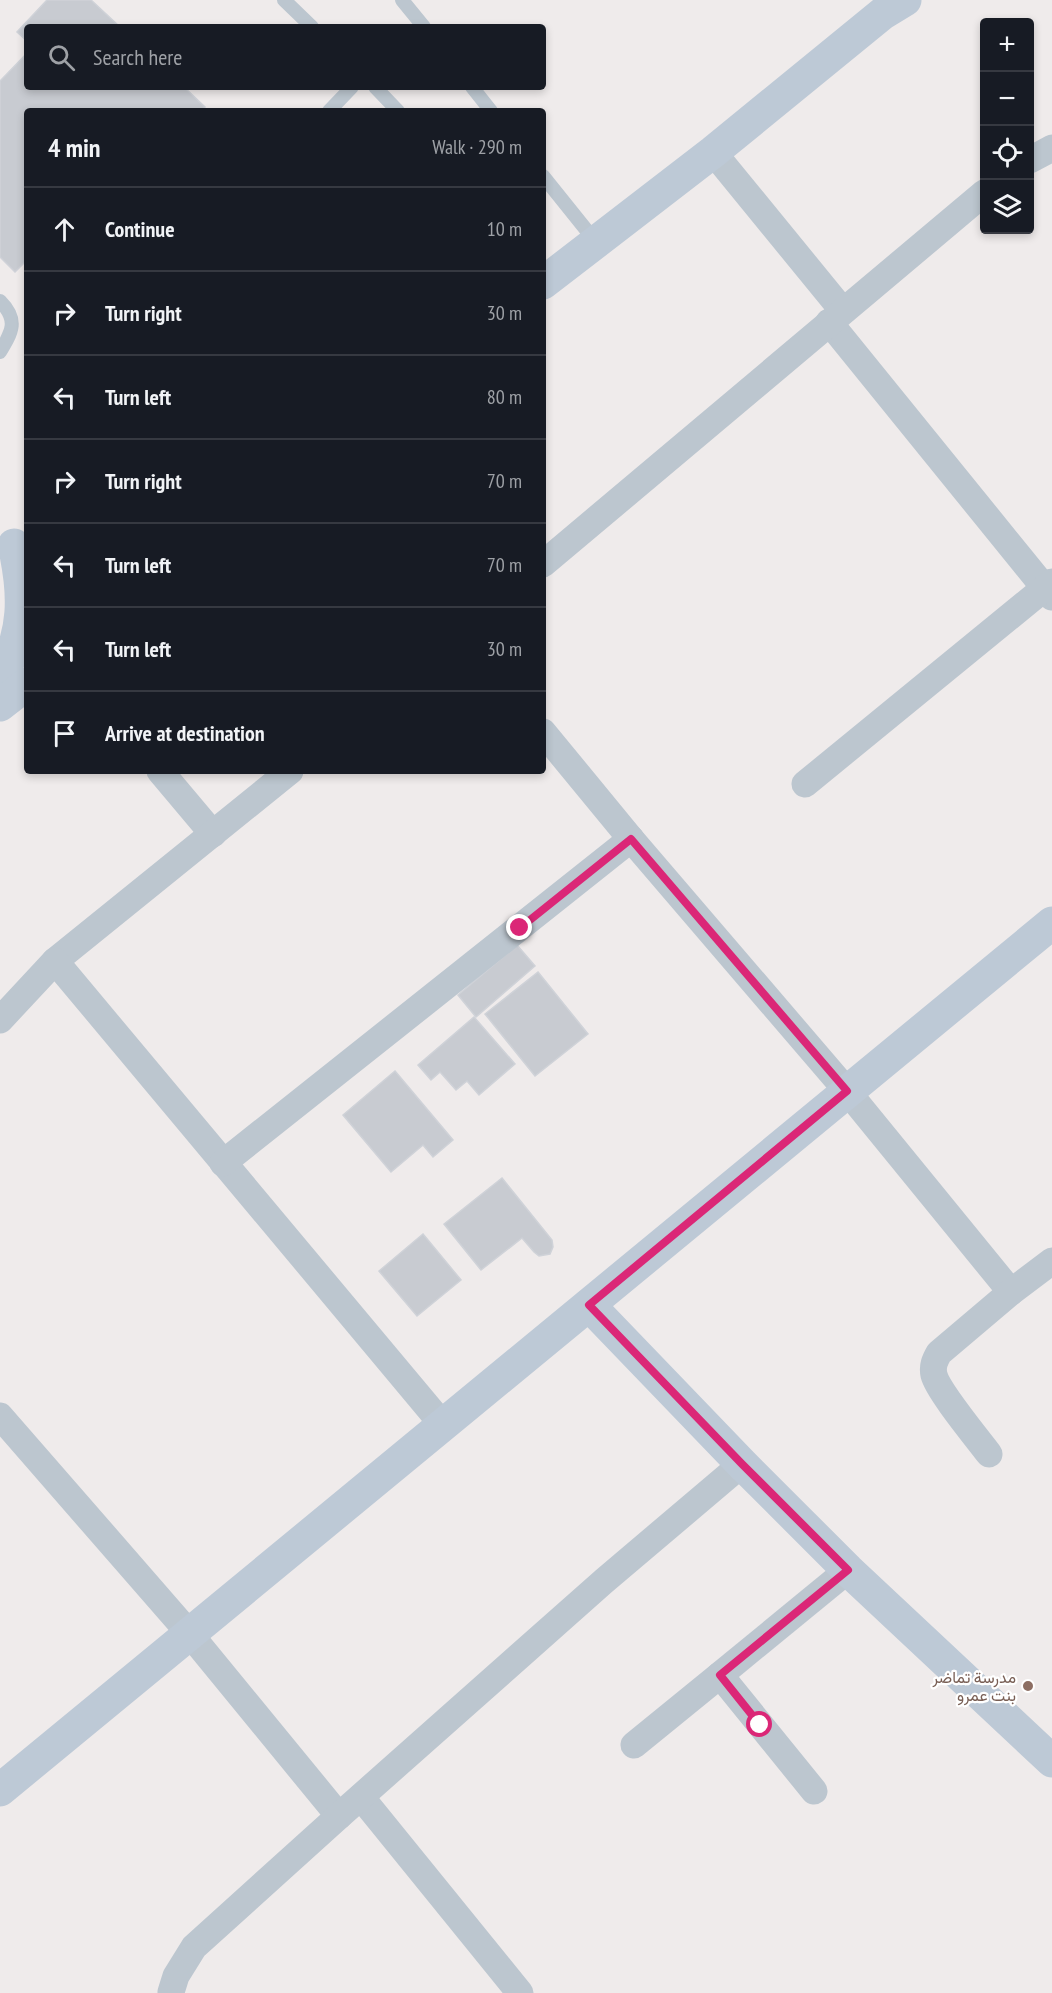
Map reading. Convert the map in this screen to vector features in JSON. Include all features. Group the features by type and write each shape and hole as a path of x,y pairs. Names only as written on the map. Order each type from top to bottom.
{"street":[{"path":"546,282 713,152 894,5"},
{"path":"1034,157 1052,148"},
{"path":"713,152 836,317 1050,589 805,784"},
{"path":"546,561 980,196"},
{"path":"0,678 15,647 22,609 17,546"},
{"path":"0,705 24,686"},
{"path":"546,736 631,839 847,1091 1011,1292"},
{"path":"163,774 213,834"},
{"path":"0,1020 55,961 286,774"},
{"path":"223,1163 631,839"},
{"path":"0,1790 847,1091 1015,956 1052,923"},
{"path":"55,961 443,1425"},
{"path":"989,1454 941,1389 934,1376 933,1363 939,1353 1011,1292 1052,1261"},
{"path":"589,1305 848,1570 1052,1761"},
{"path":"0,1416 189,1633 339,1816"},
{"path":"171,1993 179,1970 194,1947 604,1581 742,1464"},
{"path":"634,1745 848,1570"},
{"path":"720,1675 814,1791"},
{"path":"360,1797 520,1993"}],"lane":[{"path":"284,0 309,24"},
{"path":"402,0 422,24"},
{"path":"332,108 349,90"},
{"path":"474,90 489,108"},
{"path":"379,91 395,108"},
{"path":"546,180 596,242"},
{"path":"0,301 9,310 12,332 0,352"}],"building":[{"path":"47,0 91,0 117,24 24,24"},
{"path":"24,25 24,38 17,32"},
{"path":"24,56 24,90 187,90 205,107 24,108 24,263 15,272 0,257 0,81"},
{"path":"517,945 535,966 476,1017 458,995"},
{"path":"538,972 588,1034 535,1076 485,1014"},
{"path":"474,1017 515,1064 479,1095 467,1081 456,1090 440,1072 431,1080 418,1065"},
{"path":"395,1071 453,1140 433,1157 423,1145 391,1172 343,1115"},
{"path":"502,1178 552,1240 553,1247 550,1254 539,1256 522,1238 481,1270 444,1224"},
{"path":"423,1234 461,1280 417,1316 379,1271"}],"place":[{"name":"مدرسة تماضر بنت عمرو","path":"1028,1686"}],"route":[{"path":"520,928 631,839 847,1091 589,1305 848,1570 720,1675 760,1725"}]}
